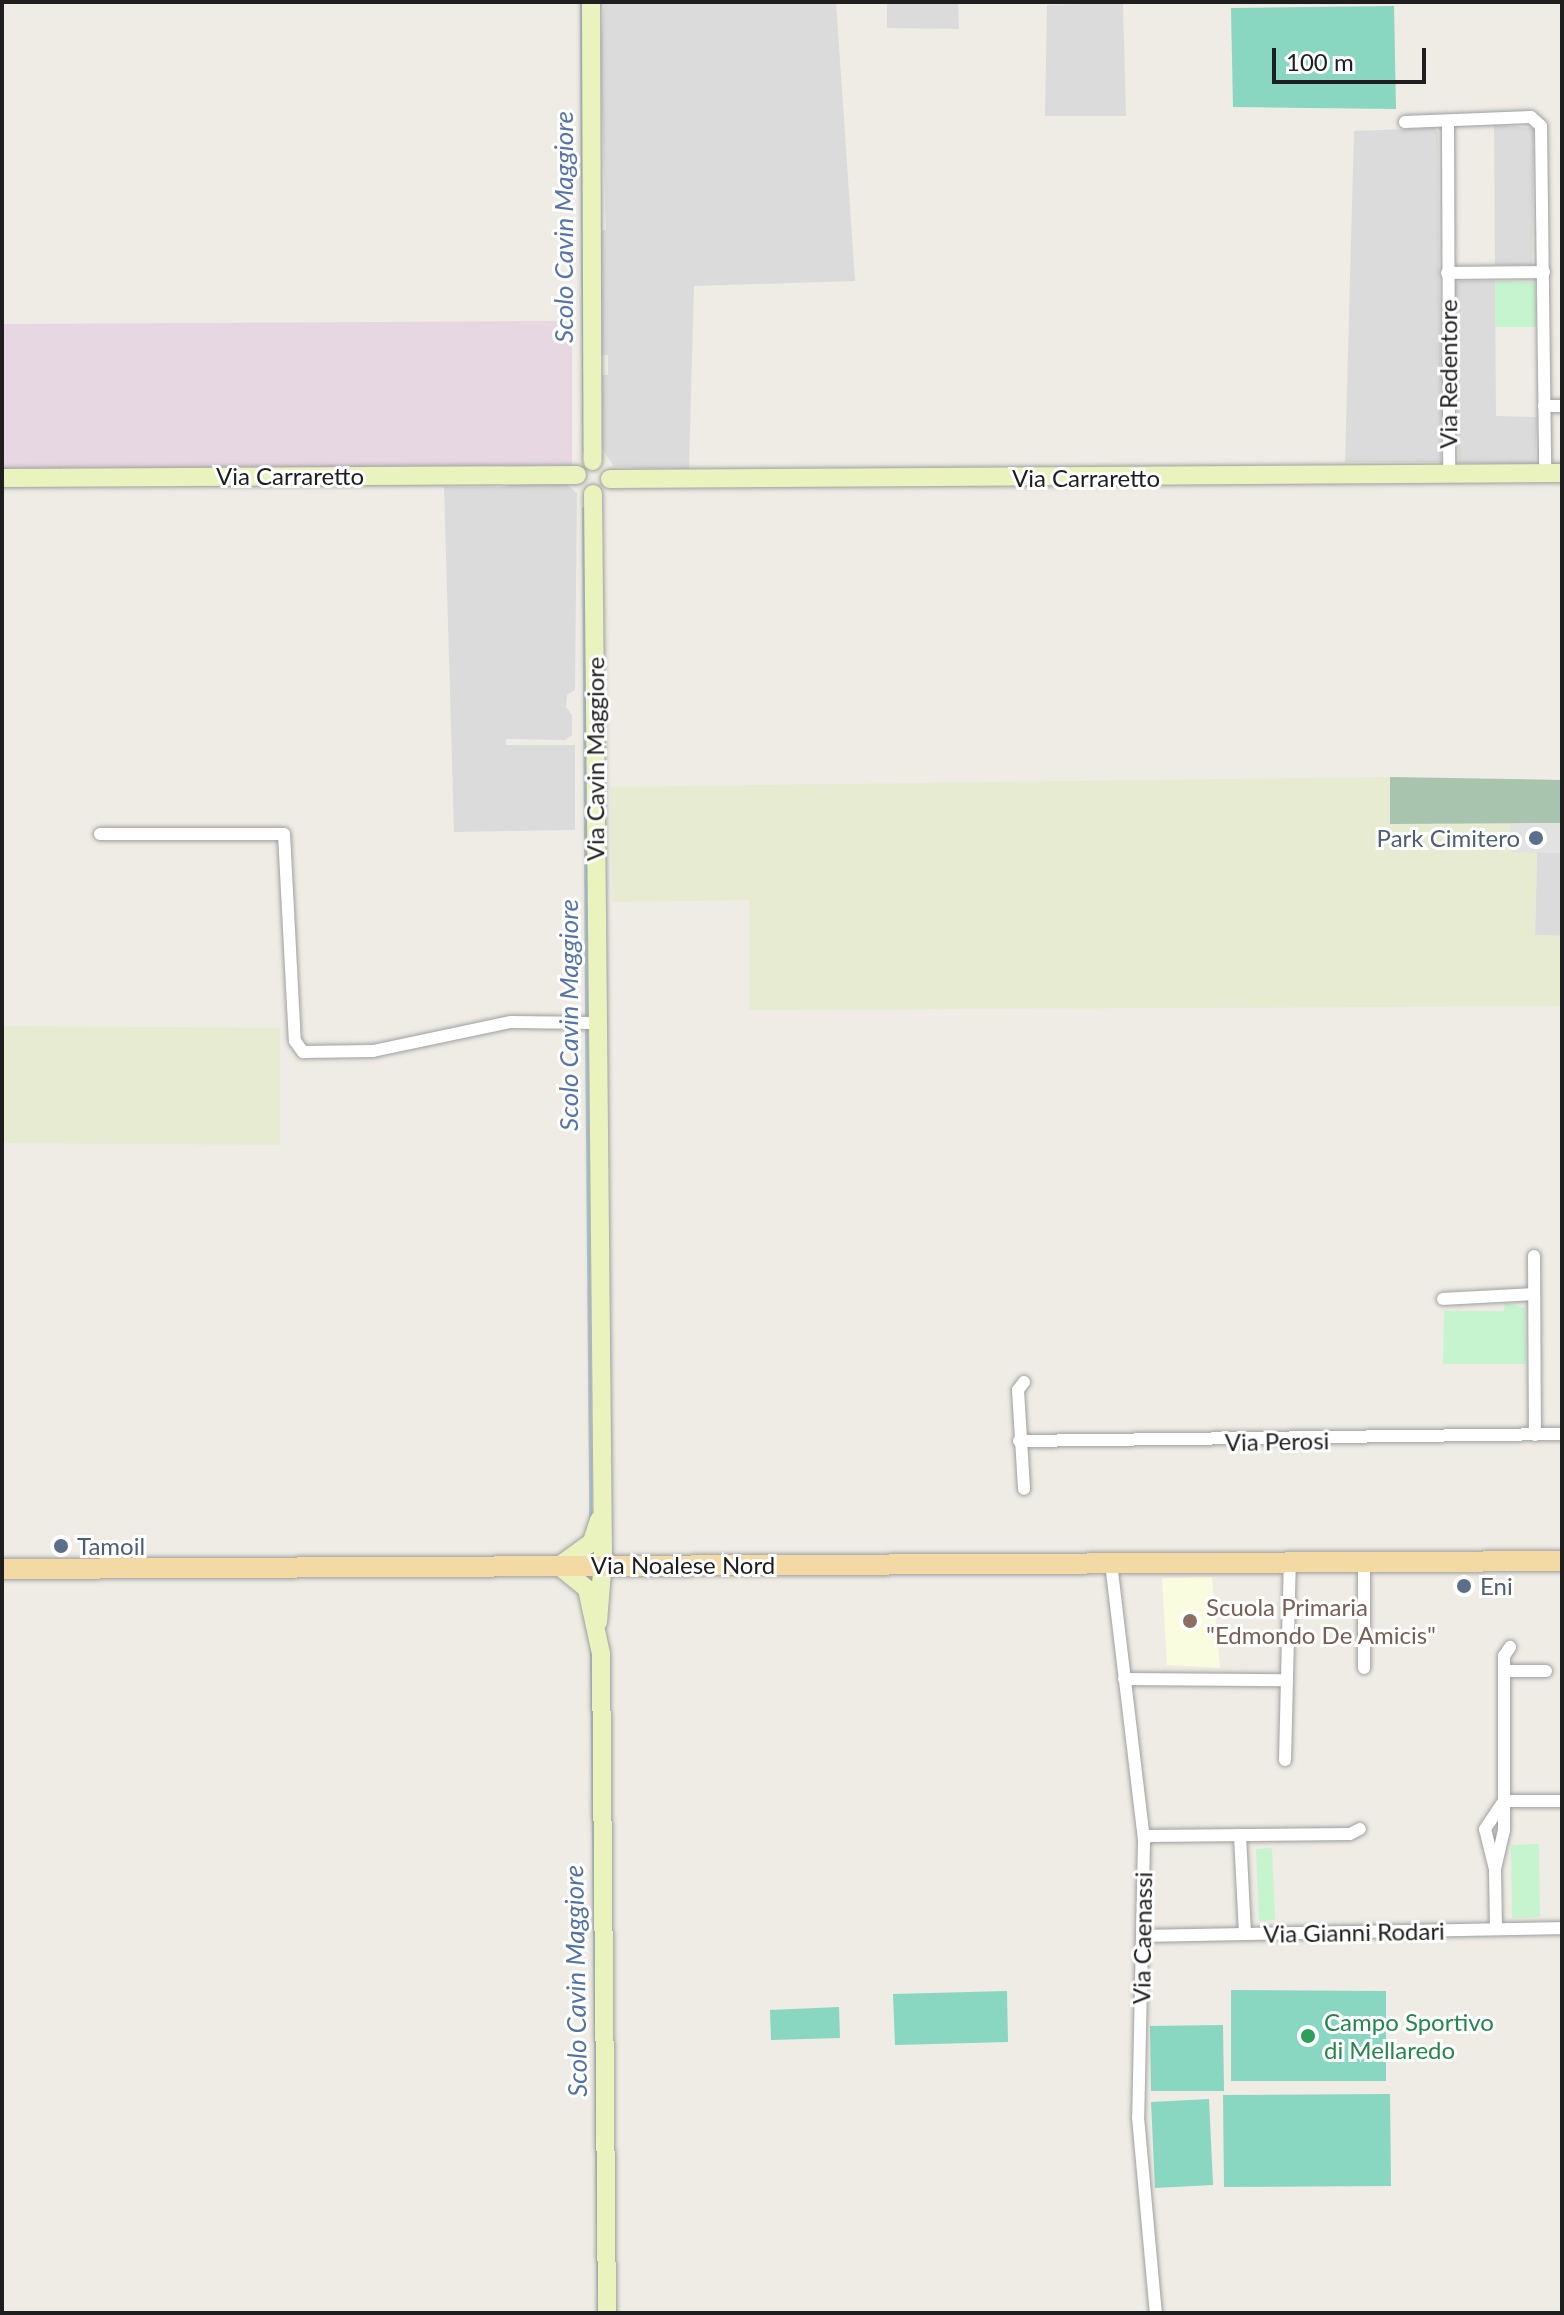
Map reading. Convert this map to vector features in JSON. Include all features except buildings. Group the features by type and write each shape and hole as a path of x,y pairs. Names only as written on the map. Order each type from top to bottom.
{"main road":[{"name":"Via Noalese Nord","path":"2,1569 1562,1561"}],"street":[{"path":"591,2 593,461 577,475 582,489 593,494 605,489 610,479 606,467 593,461"},
{"path":"1405,122 1448,123 1527,117 1540,121 1544,406 1554,474"},
{"name":"Via Redentore","path":"1448,123 1449,475"},
{"name":"Via Redentore","path":"1447,273 1544,272"},
{"path":"1544,406 1562,406"},
{"name":"Via Carraretto","path":"610,479 1554,474"},
{"name":"Via Carraretto","path":"2,478 577,475"},
{"name":"Via Cavin Maggiore","path":"593,494 588,1023 600,1517 598,1622 607,2313"},
{"path":"100,834 284,834 295,1041 303,1052 373,1051 499,1023 588,1023"},
{"path":"1534,1256 1535,1435"},
{"path":"1443,1299 1534,1294"},
{"path":"1024,1382 1018,1390 1024,1489"},
{"name":"Via Perosi","path":"1019,1441 1562,1434"},
{"name":"Via Cavin Maggiore","path":"598,1622 587,1589 599,1566 592,1542 600,1517"},
{"path":"587,1589 559,1566 592,1542"},
{"path":"1285,1760 1290,1562"},
{"path":"1364,1562 1364,1668"},
{"name":"Via Caenassi","path":"1111,1563 1144,1841 1145,1936 1138,2117 1156,2313"},
{"path":"1496,1928 1495,1869 1504,1801 1504,1671 1510,1647"},
{"path":"1504,1671 1546,1671"},
{"path":"1124,1679 1287,1680"},
{"path":"1504,1801 1562,1801"},
{"path":"1495,1869 1485,1829 1504,1801"},
{"path":"1144,1841 1148,1836 1350,1834 1360,1829"},
{"path":"1240,1835 1245,1934"},
{"name":"Via Gianni Rodari","path":"1145,1936 1562,1928"}],"shaded area":[{"path":"836,2 855,281 694,286 689,469 614,467 600,445 601,375 608,375 608,355 601,355 601,231 606,230 600,48 604,3"},
{"path":"887,2 958,2 959,29 887,28"},
{"path":"1123,3 1126,116 1045,116 1047,5"},
{"path":"1494,125 1534,128 1532,265 1495,265"},
{"path":"1434,128 1438,132 1441,462 1345,462 1354,131"},
{"path":"1459,281 1495,281 1496,416 1537,417 1535,464 1459,463 1455,285"},
{"path":"572,321 572,465 2,470 2,324"},
{"path":"509,483 566,484 577,493 575,690 567,695 566,707 572,715 572,735 565,740 506,739 506,745 575,745 575,830 454,832 444,487 509,487"},
{"path":"1390,777 1390,824 1511,824 1511,852 1537,852 1535,935 1562,936 1562,1006 749,1010 749,900 613,902 610,787"},
{"path":"1390,777 1562,780 1562,823 1390,824"},
{"name":"Park Cimitero","path":"1562,823 1562,853 1510,852 1511,824"},
{"path":"1537,852 1562,853 1562,936 1535,935"},
{"path":"2,1026 280,1028 280,1145 2,1143"},
{"name":"Scuola Primaria \"Edmondo De Amicis\"","path":"1212,1577 1220,1668 1167,1665 1162,1578"}],"green space":[{"path":"1394,6 1396,109 1233,107 1231,8"},
{"path":"1495,281 1535,282 1536,327 1495,327"},
{"path":"1505,1303 1525,1308 1526,1364 1443,1364 1444,1311 1504,1311"},
{"path":"1539,1844 1540,1917 1512,1918 1511,1845"},
{"path":"1272,1848 1275,1920 1259,1921 1256,1849"},
{"name":"Campo Sportivo di Mellaredo","path":"1231,1990 1386,1991 1386,2081 1231,2081"},
{"path":"1007,1991 1008,2042 895,2045 893,1994"},
{"path":"839,2007 840,2038 771,2040 770,2010"},
{"path":"1223,2025 1224,2091 1151,2091 1150,2026"},
{"path":"1390,2094 1391,2186 1224,2187 1223,2095"},
{"path":"1209,2099 1213,2185 1155,2188 1151,2102"}],"waterway":[{"name":"Scolo Cavin Maggiore","path":"581,2 583,451"},
{"name":"Scolo Cavin Maggiore","path":"583,508 586,1018"},
{"name":"Scolo Cavin Maggiore","path":"586,1026 590,1522"},
{"name":"Scolo Cavin Maggiore","path":"591,1649 598,2313"}],"place":[{"name":"Park Cimitero","path":"1536,838"},
{"name":"Tamoil","path":"61,1546"},
{"name":"Eni","path":"1464,1586"},
{"name":"Scuola Primaria \"Edmondo De Amicis\"","path":"1190,1621"},
{"name":"Campo Sportivo di Mellaredo","path":"1308,2036"}]}
